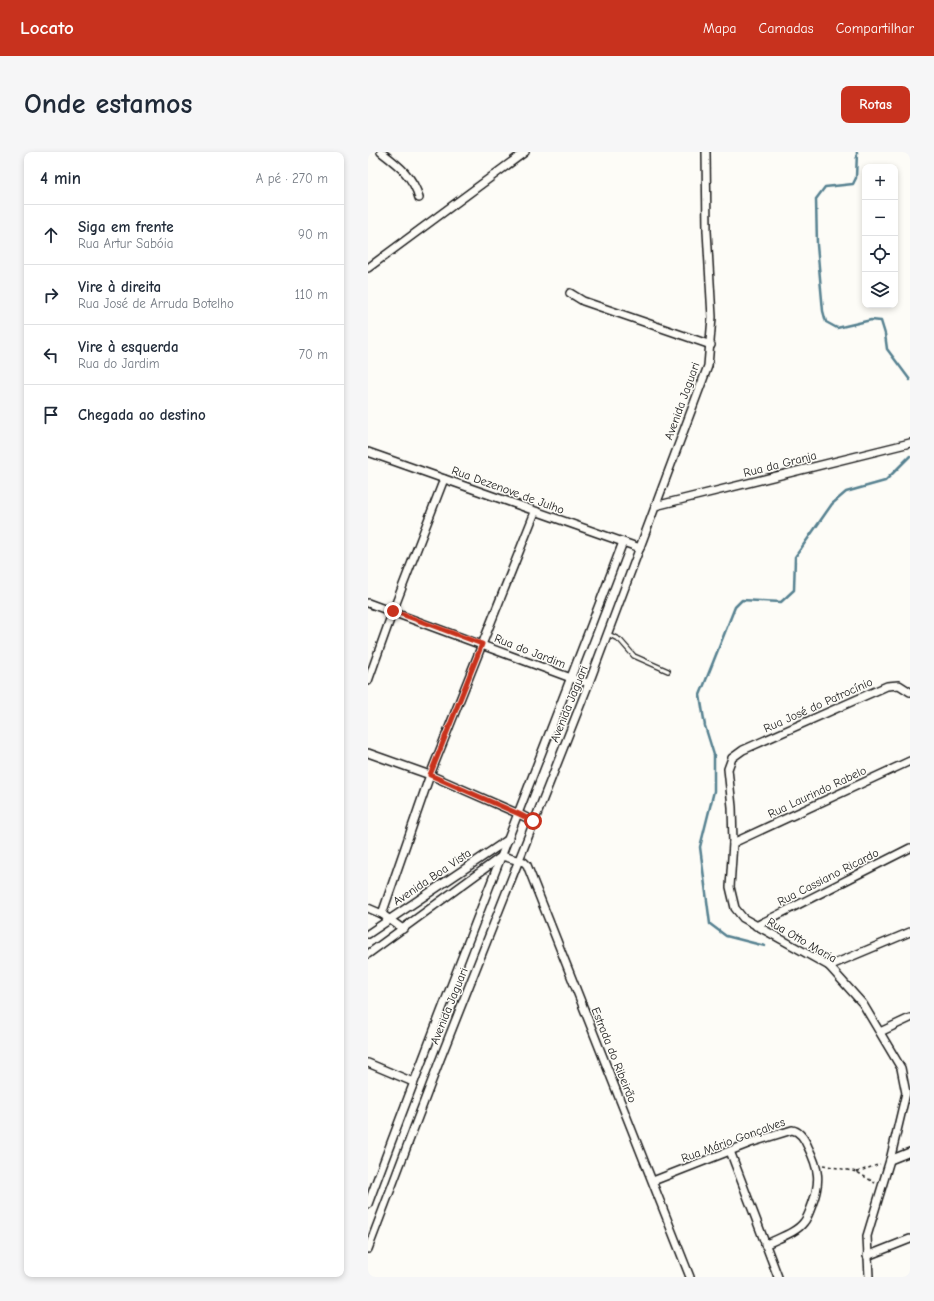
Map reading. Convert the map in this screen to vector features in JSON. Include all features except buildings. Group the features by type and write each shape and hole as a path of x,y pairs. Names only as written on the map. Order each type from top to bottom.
{"street":[{"path":"382,152 410,178 419,198"},
{"path":"369,265 525,152"},
{"name":"Avenida Jaguari","path":"368,1249 533,821 608,634 708,366 711,345 712,317 707,231 706,152"},
{"path":"570,293 583,302 711,345"},
{"name":"Rua da Granja","path":"655,506 908,443"},
{"name":"Rua Dezenove de Julho","path":"368,452 640,548"},
{"path":"368,681 393,611 444,479"},
{"path":"382,914 430,775 535,512"},
{"name":"Avenida Jaguari","path":"368,1204 413,1082 519,814 623,542"},
{"name":"Rua do Jardim","path":"368,603 571,678 589,683"},
{"name":"Rua José do Patrocínio","path":"736,754 887,686 899,685 910,690"},
{"path":"368,753 430,775 533,821"},
{"name":"Rua Otto Maria","path":"736,754 729,763 728,769 732,807 733,843 730,887 732,900 743,918 829,966 863,1004 901,1068 906,1093 890,1160 867,1236 869,1277"},
{"name":"Rua Laurindo Rabelo","path":"733,843 910,761"},
{"name":"Avenida Boa Vista","path":"368,934 509,839"},
{"name":"Rua Cassiano Ricardo","path":"756,926 910,848"},
{"name":"Avenida Boa Vista","path":"368,954 502,856"},
{"name":"Estrada do Ribeirão","path":"502,856 524,862 531,871 690,1277"},
{"path":"368,908 382,914 403,929"},
{"path":"829,966 910,932"},
{"path":"880,1032 910,1018"},
{"path":"368,1063 413,1082"},
{"name":"Rua Mário Gonçalves","path":"652,1181 730,1151 792,1130 799,1132 806,1141 817,1164 819,1178 816,1190 806,1220 797,1229 765,1244"},
{"path":"730,1151 778,1277"},
{"path":"890,1160 910,1152"},
{"path":"867,1256 910,1239"}],"lane":[{"path":"608,634 620,640 634,656 668,671"}],"path":[{"path":"857,1172 890,1160"},
{"path":"817,1164 857,1172 881,1188"}],"waterway":[{"path":"857,152 856,178 853,184 825,187 816,199 817,245 823,311 826,322 837,328 871,320 881,321 887,349 910,380"},
{"path":"765,946 726,936 710,924 700,847 714,791 714,755 705,726 700,695 735,607 742,600 781,602 794,590 795,557 832,504 846,492 885,481 910,456"}],"route":[{"path":"393,611 482,644 430,775 533,821"}]}
